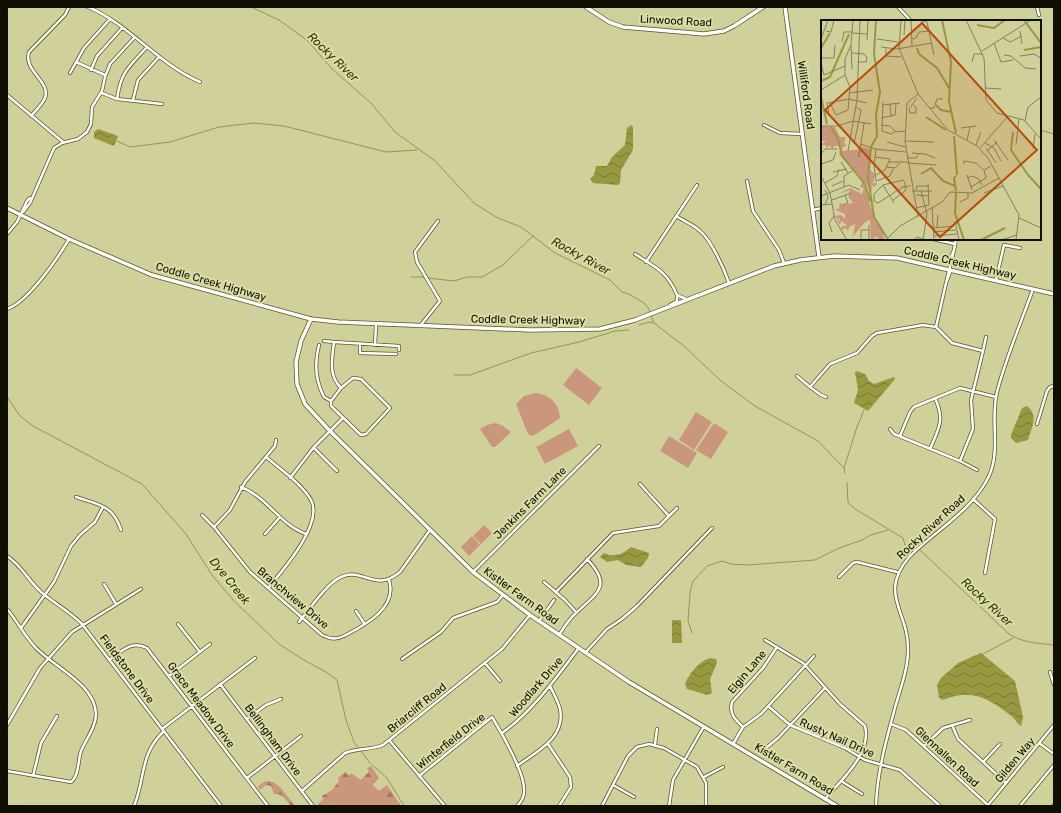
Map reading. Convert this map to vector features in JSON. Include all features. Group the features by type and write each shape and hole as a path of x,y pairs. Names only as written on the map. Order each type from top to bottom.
{"street":[{"path":"31,116 42,103 46,95 44,87 30,66 28,57 30,52 65,15 69,7"},
{"path":"88,7 110,19 178,72 200,82"},
{"name":"Linwood Road","path":"586,7 609,22 623,27 704,34 724,31 764,7"},
{"name":"Williford Road","path":"785,7 819,257"},
{"path":"898,7 911,20"},
{"path":"1037,7 1039,15"},
{"path":"70,73 88,43 110,19"},
{"path":"91,70 97,56 122,28"},
{"path":"7,234 14,227 30,198 52,151 63,142 78,139 87,132 91,124 92,106 102,92 105,75 110,64 134,38"},
{"path":"117,98 120,81 126,70 147,47"},
{"path":"133,100 138,80 160,57"},
{"path":"76,62 105,75"},
{"path":"102,92 117,98 162,104"},
{"path":"7,94 63,142"},
{"path":"764,125 780,133 802,134"},
{"path":"747,181 753,211 779,250 784,263"},
{"path":"646,262 697,185"},
{"name":"Coddle Creek Highway","path":"7,208 69,239 152,276 311,319 376,325 574,330 600,329 650,314 784,263 819,257 875,256 903,259 1054,294"},
{"path":"813,210 821,208"},
{"path":"676,216 700,231 706,237 725,272 729,284"},
{"path":"419,326 440,301 417,262 415,252 438,221"},
{"path":"7,309 20,301 48,272 69,239"},
{"path":"937,240 955,244"},
{"path":"936,327 956,240"},
{"path":"996,280 1004,245 1020,248"},
{"path":"635,254 668,277 677,295 677,301 668,307"},
{"name":"Rocky River Road","path":"876,806 882,765 903,678 908,650 906,636 894,590 897,572 910,556 973,499 992,470 995,445 996,397 1033,289"},
{"path":"677,295 688,300"},
{"name":"Kistler Farm Road","path":"311,319 298,351 296,367 297,384 305,404 330,431 473,572 578,649 703,728 733,744 837,806"},
{"path":"375,345 376,325"},
{"path":"810,387 830,364 857,353 872,336 877,333 923,325 936,327 952,343 983,351"},
{"path":"960,461 972,429 970,407 986,337"},
{"path":"324,341 399,346 399,350"},
{"path":"334,342 332,374 333,378 341,388"},
{"path":"360,344 360,353 396,354"},
{"path":"319,345 316,356 316,376 324,397 330,401 331,406 360,434 364,435 390,408 361,379 353,378 341,388 330,401"},
{"path":"797,376 821,395 826,397"},
{"path":"1037,424 1047,391 1050,387 1054,386"},
{"path":"900,436 912,410 918,405 935,398 960,388 996,397"},
{"path":"930,449 941,420 935,398"},
{"path":"290,478 314,448 343,418"},
{"path":"890,429 894,434 960,461 977,470"},
{"path":"214,527 230,510 241,487 275,446 276,440"},
{"name":"Jenkins Farm Lane","path":"473,572 599,446"},
{"path":"314,448 337,471"},
{"path":"266,457 290,478 311,501 313,507 306,534 298,550 268,588"},
{"path":"640,484 670,516"},
{"path":"241,487 257,496 295,529 306,534"},
{"path":"76,497 103,507 117,517 121,530"},
{"path":"973,499 995,519 985,573"},
{"path":"21,628 58,576 71,546 80,535 95,522 103,507"},
{"path":"556,592 613,533 625,530 654,528 663,524 676,508"},
{"name":"Branchview Drive","path":"202,515 214,527 250,572 322,635 333,639 344,636 379,613 388,604 390,592 389,580"},
{"path":"265,534 280,517"},
{"path":"585,653 607,629 637,606 712,528"},
{"path":"299,622 331,585 341,577 354,575 381,581 389,580 400,572 430,530"},
{"name":"Fieldstone Drive","path":"7,556 17,563 45,595 68,610 82,624 221,806"},
{"path":"559,635 576,612 596,595 600,586 601,580 597,569 587,559"},
{"path":"839,577 853,563 857,562 897,572"},
{"path":"544,582 576,612"},
{"path":"104,584 116,604"},
{"path":"7,725 34,678 47,659 72,632 82,624 141,589"},
{"path":"402,659 441,632 454,618 497,602 503,595"},
{"path":"538,621 554,600"},
{"path":"7,609 37,649 47,659 68,673 83,687 94,704 95,720 81,752 74,780 65,782 7,771"},
{"path":"356,611 364,623"},
{"name":"Briarcliff Road","path":"302,791 345,753 353,750 376,748 390,740 511,641 530,615"},
{"path":"178,624 200,652"},
{"path":"765,640 805,666 840,704 865,726 866,738 859,757 841,781 825,798"},
{"path":"169,676 210,644"},
{"name":"Grace Meadow Drive","path":"109,660 131,646 142,646 151,652 268,806"},
{"name":"Elgin Lane","path":"743,727 732,716 732,702 763,668 777,647"},
{"name":"Woodlark Drive","path":"502,733 525,715 550,686 578,649"},
{"path":"733,744 743,727 757,718 814,656"},
{"path":"134,806 147,753 153,742 163,730 192,706 255,658"},
{"path":"485,663 500,681"},
{"path":"1050,672 1054,685"},
{"name":"Bellingham Drive","path":"220,684 314,806"},
{"path":"517,766 548,744 558,731 561,715 550,686"},
{"path":"766,748 825,688"},
{"path":"247,719 266,705 281,699"},
{"name":"Rusty Nail Drive","path":"768,706 790,725 845,748 859,757 896,768 904,773 940,806"},
{"path":"33,776 42,743 57,716"},
{"name":"Winterfield Drive","path":"419,776 492,717 502,733 517,766 524,787 523,798 517,806"},
{"path":"924,746 943,728 970,720"},
{"name":"Glennallen Road","path":"892,724 906,730 988,805"},
{"path":"952,725 958,739 1005,782"},
{"name":"Gilden Way","path":"988,805 1005,782 1054,725"},
{"path":"669,806 673,780 703,728"},
{"path":"655,744 657,729"},
{"path":"247,778 301,736"},
{"path":"390,740 445,806"},
{"path":"1039,743 1054,754"},
{"path":"548,744 570,777 571,787 559,806"},
{"path":"602,806 632,751 642,745 655,744 697,767 704,777 707,791 706,806"},
{"path":"984,762 1000,744"},
{"path":"704,777 723,766"},
{"path":"1020,806 1054,766"},
{"path":"841,781 862,794"},
{"path":"613,785 634,797"}],"green space":[{"path":"576,368 602,388 589,405 563,385"},
{"path":"536,393 550,398 556,404 560,418 533,436 528,434 516,404 524,396"},
{"path":"696,412 712,422 694,450 679,440"},
{"path":"496,423 511,432 495,447 492,447 480,429 487,425"},
{"path":"714,423 728,432 711,459 696,450"},
{"path":"569,429 578,446 545,464 536,447"},
{"path":"669,436 697,453 688,468 660,451"},
{"path":"484,525 492,533 481,544 473,536"},
{"path":"472,536 480,545 469,556 461,547"},
{"path":"371,766 379,778 373,785 379,791 387,785 401,806 373,806 338,796 328,806 319,806 318,804 323,799 322,796 332,790 339,781 338,778 345,772 357,783 369,772 367,768"},
{"path":"351,773 396,806 329,806"},
{"path":"266,781 273,782 281,788 295,806 291,806 282,796 274,794 271,786 266,785 260,790 258,786"}],"water":[{"path":"631,125 633,127 633,150 621,170 620,183 618,185 593,183 590,179 594,175 596,166 607,166 612,157 625,145 627,128"},
{"path":"98,129 118,136 114,146 94,138 94,132"},
{"path":"857,371 865,374 869,381 874,384 894,377 895,379 868,411 854,403 858,390 855,372"},
{"path":"1027,406 1031,410 1034,417 1033,426 1028,440 1016,443 1011,438 1011,435 1022,408"},
{"path":"631,547 649,553 648,558 641,567 626,565 618,560 607,562 600,557 604,553 615,555 625,552"},
{"path":"672,620 681,620 682,643 672,643"},
{"path":"981,653 1015,681 1023,717 1021,726 1012,716 1002,709 979,697 962,695 943,700 939,698 937,685 941,678 958,663"},
{"path":"710,658 716,659 717,663 710,679 712,693 707,695 687,689 685,683 692,671 702,662"}],"waterway":[{"name":"Rocky River","path":"251,7 279,20 308,41 332,69 371,103 395,132 434,160 475,204 498,218 521,227 555,253 610,280 622,292 629,294 644,303 649,309 650,313"},
{"path":"117,141 130,147 170,142 219,127 254,123 284,126 386,152 417,150"},
{"path":"1041,130 1054,134"},
{"path":"428,278 454,281 467,277 482,277 503,265 533,236"},
{"path":"411,277 424,277"},
{"name":"Rocky River","path":"651,316 654,323 685,347 721,381 755,406 818,441 844,468 845,473"},
{"path":"639,325 649,322 653,323"},
{"path":"454,375 470,375 531,353 579,342 615,331 629,330"},
{"name":"Dye Creek","path":"7,397 20,416 33,426 142,484 186,534 212,575 234,601 279,644 337,680 346,720 354,742 370,763 387,778 404,806"},
{"path":"844,468 864,410"},
{"name":"Rocky River","path":"847,482 848,503 855,509 903,538 905,545 914,547"},
{"path":"692,633 688,621 690,593 693,581 707,566 722,561 731,564 747,565 815,560 839,548 888,530"},
{"name":"Rocky River","path":"920,550 1009,634 1025,641 1054,645"},
{"path":"983,654 1013,638"}]}
